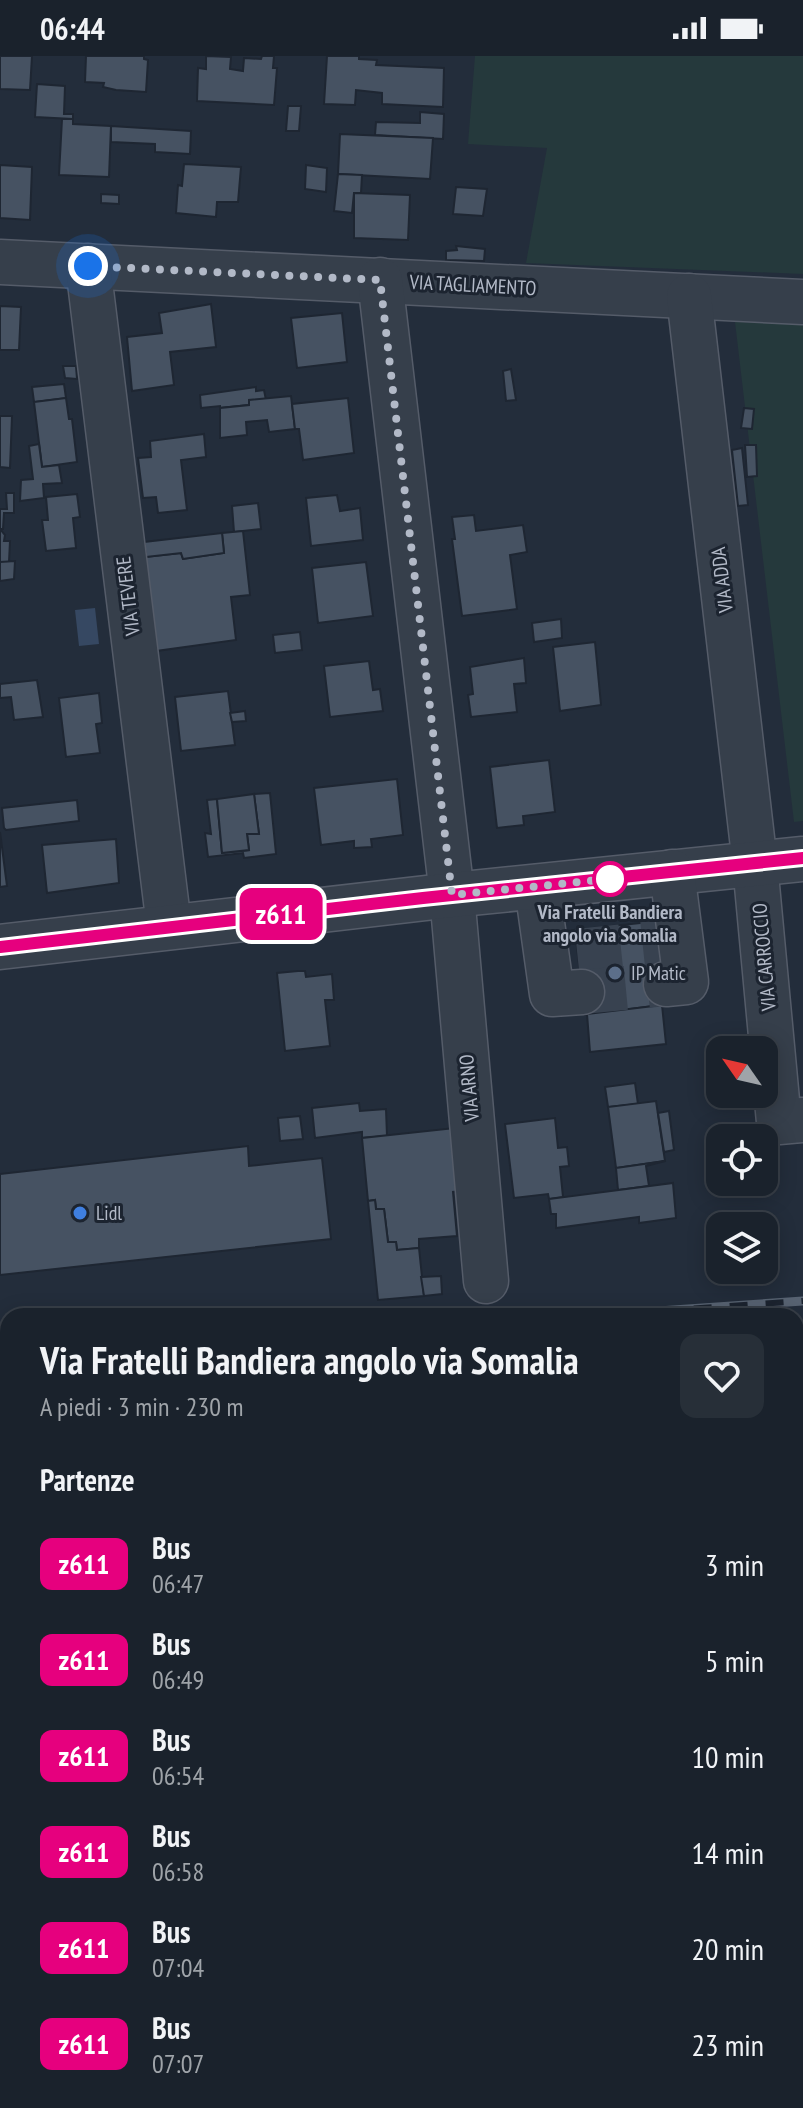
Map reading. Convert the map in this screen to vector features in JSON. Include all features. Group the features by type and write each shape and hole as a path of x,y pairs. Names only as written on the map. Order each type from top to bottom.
{"street":[{"name":"VIA TAGLIAMENTO","path":"0,262 803,302"},
{"name":"VIA TEVERE","path":"88,266 169,926"},
{"name":"VIA ARNO","path":"380,280 452,895 486,1281"},
{"name":"VIA ADDA","path":"689,296 755,864"},
{"path":"0,947 169,926 803,859"},
{"name":"VIA CARROCCIO","path":"755,864 779,1122 803,1120"},
{"path":"669,955 672,872"},
{"path":"537,887 569,965"}],"green space":[{"path":"475,56 803,56 803,274 526,263 547,148 468,144"},
{"path":"735,322 803,324 803,821 794,822"}],"water":[{"path":"95,608 99,644 79,646 75,610"}],"building":[{"path":"0,56 32,56 30,90 0,89"},
{"path":"86,56 144,56 148,60 146,92 116,90 103,87 104,83 85,82"},
{"path":"206,56 231,57 230,69 243,71 244,58 274,56 273,68 277,68 274,105 197,101 198,68 206,69"},
{"path":"327,56 359,56 359,59 377,60 376,65 444,68 443,107 382,104 382,93 356,90 355,105 324,104"},
{"path":"37,84 65,86 64,114 73,114 73,119 35,117"},
{"path":"288,106 301,106 299,131 286,131"},
{"path":"420,112 444,114 443,139 375,135 376,122 420,123"},
{"path":"62,119 73,119 73,124 111,126 109,177 59,175"},
{"path":"111,126 191,131 190,154 155,152 155,144 111,142"},
{"path":"340,134 433,138 430,179 338,174"},
{"path":"184,164 241,167 238,202 217,202 216,217 176,213 178,185 182,186"},
{"path":"0,165 32,167 30,220 0,218"},
{"path":"306,165 327,168 326,192 305,189"},
{"path":"338,174 362,175 361,193 354,193 352,213 334,211"},
{"path":"456,187 487,189 483,216 453,214"},
{"path":"354,193 410,195 408,240 354,238"},
{"path":"101,194 119,195 119,204 101,203"},
{"path":"456,246 485,249 484,261 446,260 446,251 457,250"},
{"path":"211,304 216,347 170,352 174,385 132,391 127,337 162,333 159,313"},
{"path":"0,306 21,307 19,350 0,350"},
{"path":"342,313 347,362 297,368 291,318"},
{"path":"63,366 76,366 77,379 65,378"},
{"path":"511,369 516,400 506,401 503,371"},
{"path":"64,384 66,398 34,402 32,387"},
{"path":"256,387 256,391 264,390 266,400 249,400 249,405 201,408 200,395"},
{"path":"291,396 295,429 269,432 267,420 246,422 247,435 220,438 220,408 249,405 249,400"},
{"path":"66,398 77,462 42,467 34,402"},
{"path":"348,398 354,453 303,460 292,404"},
{"path":"744,408 754,409 752,429 741,428"},
{"path":"0,416 12,416 10,468 0,467"},
{"path":"204,434 206,457 181,460 187,510 158,513 156,497 143,498 138,458 151,457 150,441"},
{"path":"39,444 42,467 59,465 62,483 43,484 44,498 20,501 21,480 33,479 29,446"},
{"path":"745,445 756,445 757,476 747,477"},
{"path":"742,448 748,505 738,506 732,450"},
{"path":"6,493 14,493 14,513 4,513 3,529 0,529 0,509 7,509"},
{"path":"77,494 80,517 73,518 76,548 46,551 42,520 48,520 46,497"},
{"path":"337,495 340,511 360,508 363,540 311,546 306,498"},
{"path":"258,503 261,529 234,532 232,506"},
{"path":"474,515 476,531 523,525 527,552 510,555 517,609 462,616 452,517"},
{"path":"0,529 5,535 4,541 10,541 9,562 0,562"},
{"path":"243,531 250,595 231,597 236,640 156,651 145,557 181,553 183,559 224,553 222,533"},
{"path":"222,533 224,553 183,559 181,553 146,557 144,542"},
{"path":"15,561 14,579 0,581 0,562"},
{"path":"366,562 373,616 318,623 312,568"},
{"path":"561,619 562,638 534,642 532,623"},
{"path":"300,632 302,650 275,653 273,635"},
{"path":"595,642 601,705 560,711 553,647"},
{"path":"524,658 526,683 514,684 517,712 471,717 468,695 473,694 470,667"},
{"path":"369,661 373,690 380,689 383,711 330,717 324,666"},
{"path":"37,680 43,717 14,720 11,697 0,698 0,684"},
{"path":"228,691 235,745 181,751 175,697"},
{"path":"99,693 102,723 96,724 100,753 66,757 59,698"},
{"path":"245,711 246,721 232,722 230,713"},
{"path":"549,760 555,812 523,816 524,825 497,828 490,767"},
{"path":"397,779 403,835 371,839 372,847 354,848 354,841 321,845 314,788"},
{"path":"270,793 276,854 244,858 243,853 208,857 205,833 211,834 207,800 217,799 222,853 249,850 247,834 259,834 254,794"},
{"path":"254,794 259,834 247,834 249,850 222,853 217,799"},
{"path":"77,800 79,821 4,828 2,808"},
{"path":"0,832 7,886 0,887"},
{"path":"116,839 119,883 47,893 42,845"},
{"path":"659,921 668,1004 585,1015 575,930"},
{"path":"305,971 306,977 332,974 334,1000 325,1000 330,1046 285,1051 277,973"},
{"path":"662,1005 666,1044 590,1052 587,1014"},
{"path":"635,1083 638,1104 608,1107 605,1087"},
{"path":"656,1101 665,1161 616,1168 608,1107"},
{"path":"359,1103 360,1111 386,1109 387,1136 362,1138 362,1132 315,1138 312,1108"},
{"path":"669,1111 674,1150 664,1152 658,1113"},
{"path":"300,1116 303,1139 280,1141 278,1118"},
{"path":"555,1118 558,1148 567,1147 569,1166 560,1167 563,1197 549,1199 548,1194 514,1198 505,1124"},
{"path":"455,1128 462,1191 453,1192 457,1236 419,1239 419,1248 397,1250 396,1242 388,1242 384,1209 376,1209 375,1200 368,1201 362,1138"},
{"path":"248,1146 249,1166 322,1158 331,1239 0,1275 0,1174"},
{"path":"665,1161 646,1166 649,1186 618,1190 616,1168"},
{"path":"673,1183 676,1218 639,1223 639,1217 556,1228 556,1214 551,1214 549,1199"},
{"path":"375,1200 376,1209 384,1209 388,1242 396,1242 397,1250 419,1248 424,1296 378,1300 368,1201"},
{"path":"441,1276 442,1294 424,1296 421,1277"}],"tunnel":[{"path":"577,951 662,942"},
{"path":"582,992 666,984"}],"railway":[{"path":"702,1308 803,1301"}],"bus line":[{"name":"z611","path":"0,947 803,858"}],"place":[{"name":"Via Fratelli Bandiera angolo via Somalia","path":"610,879"},
{"name":"IP Matic","path":"615,973"},
{"name":"Lidl","path":"80,1213"}],"route":[{"path":"88,266 380,280 452,895 618,878 610,879"}]}
